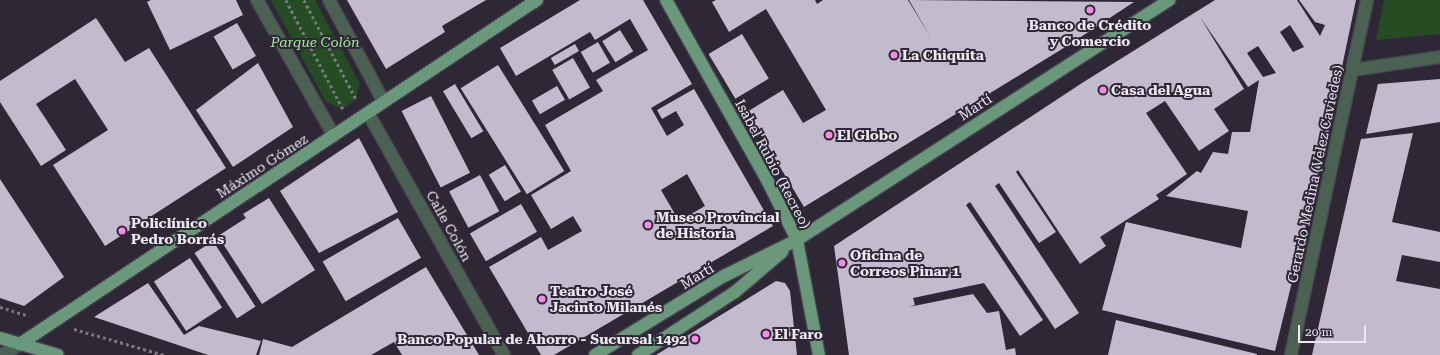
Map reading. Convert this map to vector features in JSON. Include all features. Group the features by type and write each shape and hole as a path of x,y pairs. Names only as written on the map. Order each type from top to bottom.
{"main road":[{"name":"Máximo Gómez","path":"20,344 537,0"},
{"name":"Isabel Rubio (Recreo)","path":"666,0 762,171 797,240 819,355"},
{"name":"Martí","path":"595,355 724,276 797,240 1169,0"},
{"name":"Martí","path":"638,355 735,292 797,240"},
{"path":"0,338 58,355"}],"street":[{"path":"257,0 334,136"},
{"path":"329,0 384,102"},
{"name":"Gerardo Medina (Velez Caviedes)","path":"1290,355 1367,0"},
{"path":"1353,70 1440,57"},
{"name":"Calle Colón","path":"368,113 504,355"},
{"name":"Máximo Gómez","path":"2,355 20,344"}],"path":[{"path":"286,0 343,109"},
{"path":"304,0 356,99"},
{"path":"0,307 164,355"}],"green space":[{"name":"Parque Colón","path":"271,0 315,0 360,84 356,99 343,109 326,102"},
{"path":"1384,0 1440,0 1440,34 1376,40"}],"building":[{"path":"151,0 236,0 243,15 170,50 147,2"},
{"path":"347,0 486,0 442,26 445,32 386,69"},
{"path":"580,0 643,0 692,84 651,108 667,136 684,125 676,111 662,119 657,110 694,89 773,226 554,355 541,355 489,267 541,237 548,250 582,231 573,216 551,229 531,195 571,171 545,125 603,91 596,80 648,50 630,19 595,40 590,32 516,76 500,48","holes":["687,174 705,206 679,221 661,190"]},
{"path":"716,0 815,0 817,4 823,0 908,0 931,38 909,0 1134,2 1067,46 804,207 747,112 783,90 803,123 826,110 766,9 729,32 712,2"},
{"path":"1215,0 1297,0 1320,36 1325,25 1315,22 1299,0 1356,0 1325,148 1275,351 1102,310 1126,222 1241,248 1248,211 1166,196 1197,171 1201,173 1213,152 1228,154 1232,132 1250,132 1259,80 1248,87 1200,17 1244,89 1214,109 1229,131 1199,151 1165,101 1146,113 1187,174 1156,195 1159,199 1100,237 1106,246 1080,264 1018,170 1016,172 1056,232 1039,243 999,183 995,186 1079,313 1055,329 970,202 966,205 1043,320 1020,336 984,283 913,298 915,305 909,307 973,294 987,313 999,311 1006,350 1015,348 1016,355 849,355 834,246 1082,83","holes":["1290,25 1304,47 1293,52 1280,32","1258,46 1276,73 1263,77 1247,53"]},
{"path":"96,18 125,62 149,48 226,168 105,246 53,165 108,130 75,79 36,104 66,150 41,166 0,102 0,81"},
{"path":"237,23 256,56 233,69 214,36"},
{"path":"620,30 633,51 615,62 602,41"},
{"path":"742,34 769,79 735,99 709,54"},
{"path":"598,42 610,63 593,73 581,52"},
{"path":"575,44 579,51 555,65 551,58"},
{"path":"573,58 590,87 569,99 552,70"},
{"path":"258,63 293,127 233,167 196,110"},
{"path":"498,65 564,171 527,194 461,88"},
{"path":"1440,79 1440,122 1366,134 1378,84"},
{"path":"455,84 483,131 471,138 443,91"},
{"path":"557,86 565,100 540,114 532,101"},
{"path":"431,96 470,173 441,188 402,111"},
{"path":"1413,133 1392,222 1440,232 1440,262 1402,255 1396,281 1440,289 1440,355 1312,355 1361,139"},
{"path":"359,138 398,212 319,253 280,191"},
{"path":"505,165 521,192 505,201 489,175"},
{"path":"480,175 499,211 468,228 449,191"},
{"path":"0,179 64,277 24,306 0,298"},
{"path":"269,198 315,270 262,304 218,236 246,218 243,214"},
{"path":"521,204 537,232 486,261 470,234"},
{"path":"398,218 421,258 346,301 323,262"},
{"path":"213,241 255,306 237,318 195,253"},
{"path":"190,258 222,307 186,331 154,281"},
{"path":"426,267 479,355 402,355 394,342 371,355 259,355 263,339 292,347"},
{"name":"El Faro","path":"776,281 785,283 790,291 797,355 656,355"},
{"path":"148,283 184,335 199,326 261,341 256,355 208,355 94,317"},
{"path":"1116,320 1257,354 1257,355 1108,355"}],"place":[{"name":"Banco de Crédito y Comercio","path":"1090,10"},
{"name":"La Chiquita","path":"894,55"},
{"name":"Casa del Agua","path":"1103,90"},
{"name":"El Globo","path":"829,135"},
{"name":"Museo Provincial de Historia","path":"648,225"},
{"name":"Policlínico Pedro Borrás","path":"122,231"},
{"name":"Oficina de Correos Pinar 1","path":"842,263"},
{"name":"Teatro José Jacinto Milanés","path":"542,299"},
{"name":"El Faro","path":"766,334"},
{"name":"Banco Popular de Ahorro - Sucursal 1492","path":"695,339"}]}
